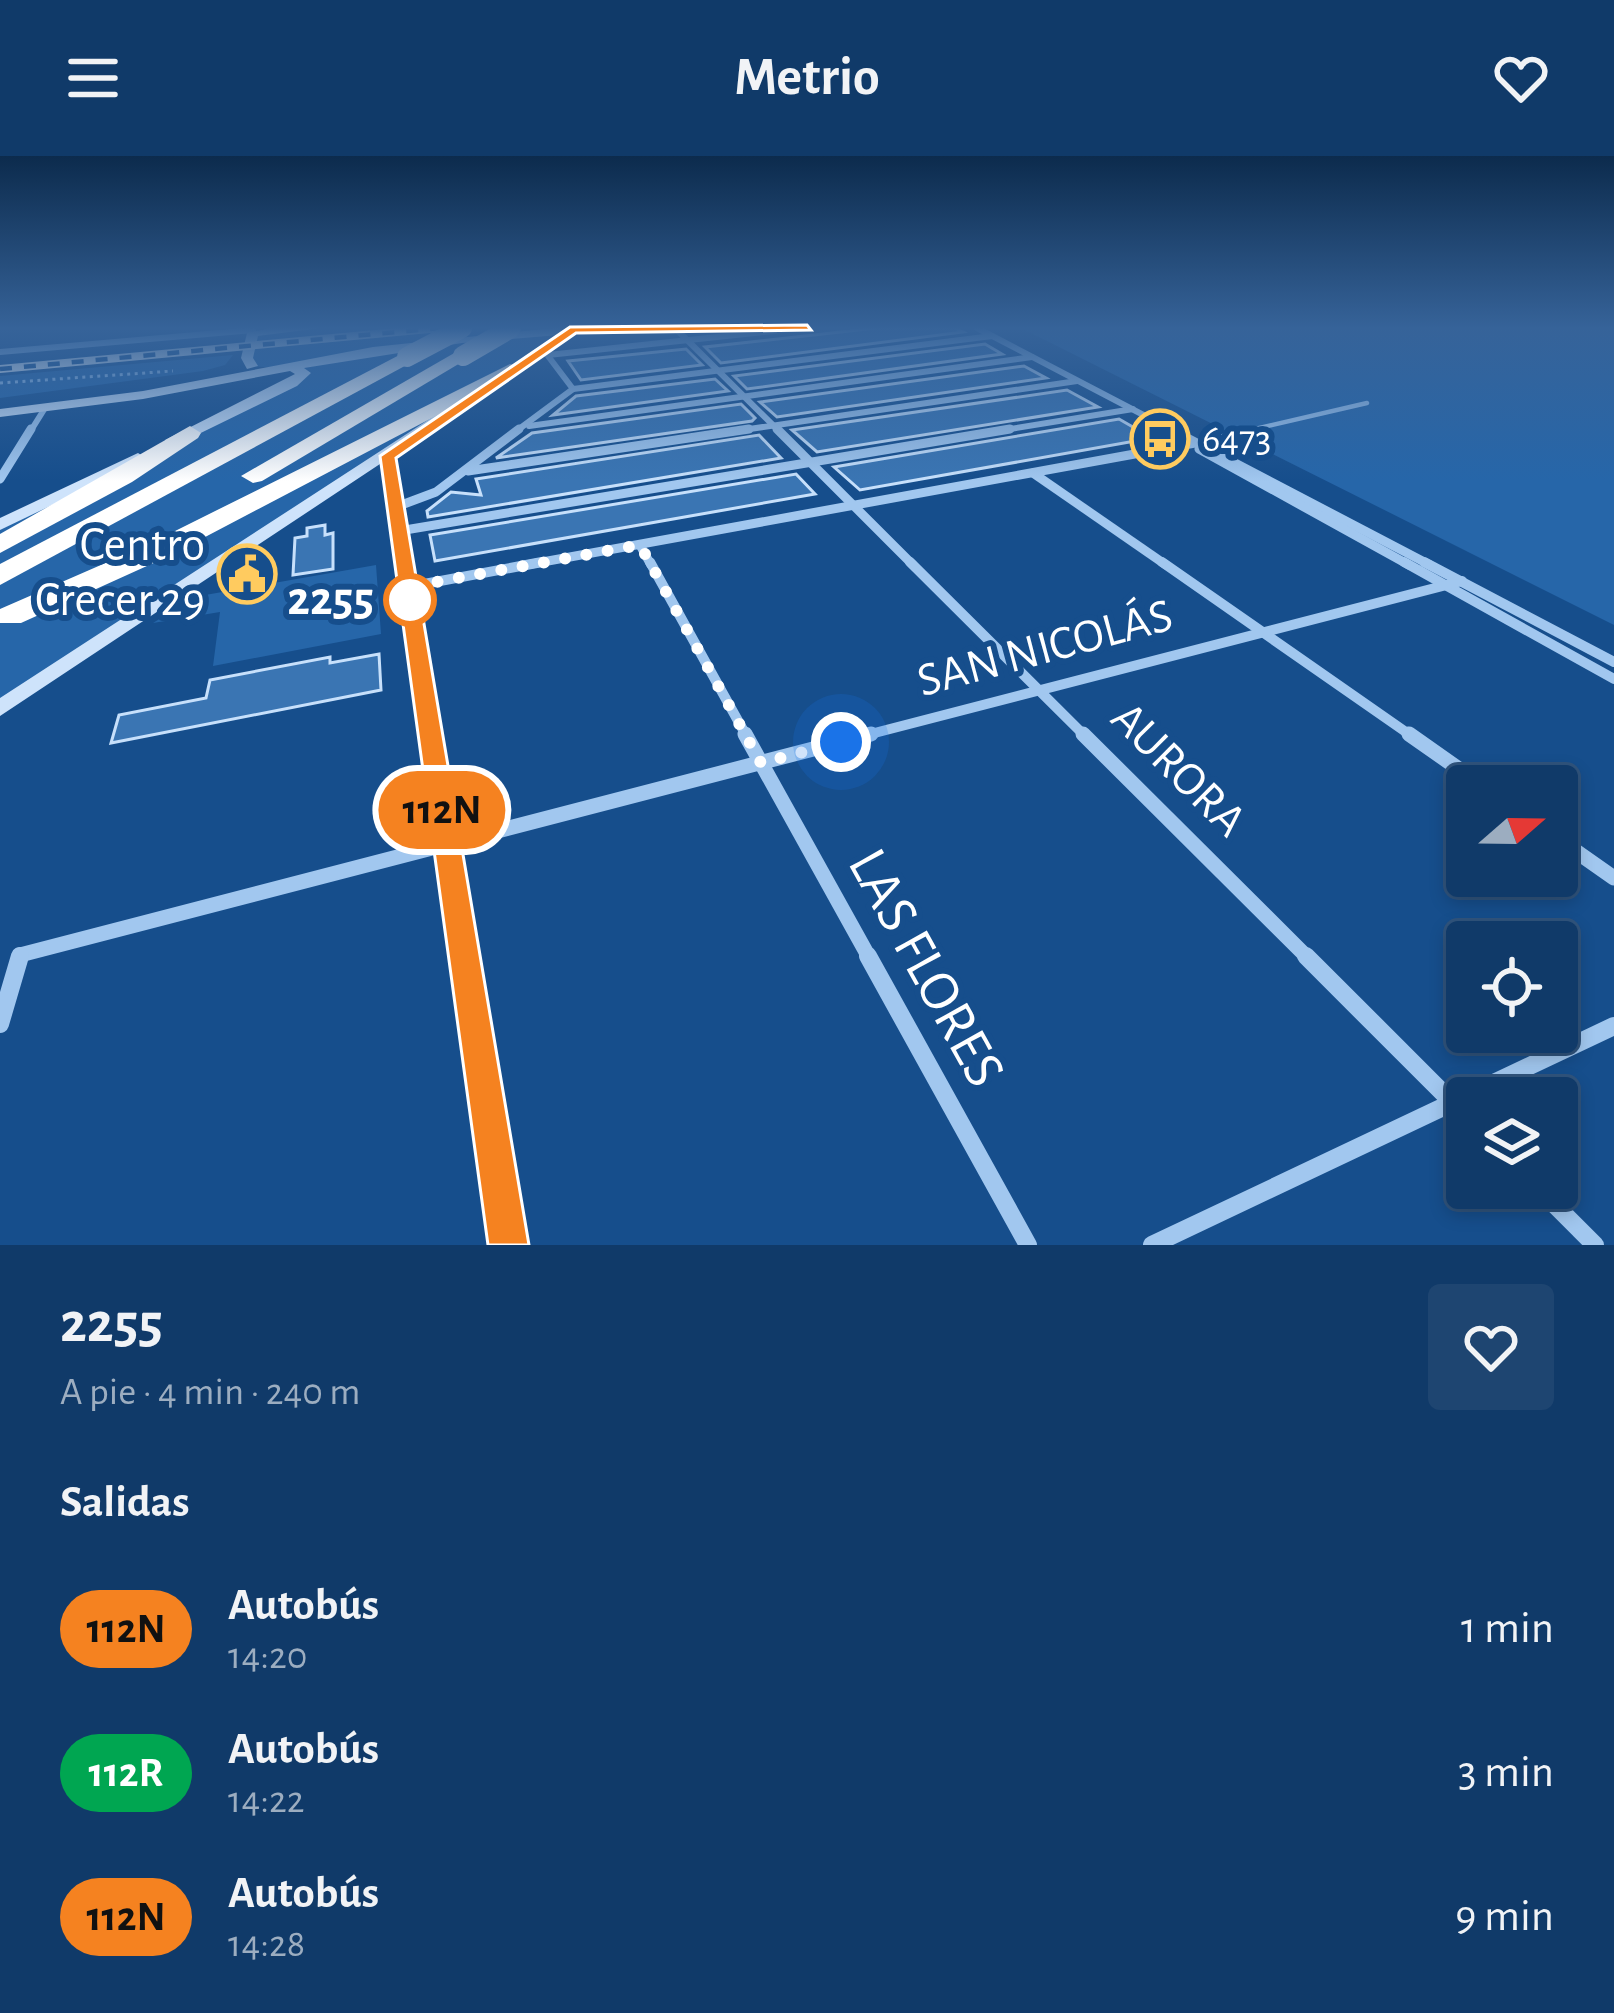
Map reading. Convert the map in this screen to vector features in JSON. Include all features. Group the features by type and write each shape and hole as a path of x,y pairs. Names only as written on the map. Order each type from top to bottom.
{"highway":[{"path":"0,576 366,379"},
{"path":"5,618 424,379"},
{"path":"5,618 159,550 496,379"},
{"path":"0,545 123,477 190,433"}],"main road":[{"path":"0,403 184,379"},
{"path":"0,413 219,379"},
{"path":"0,525 295,379"},
{"path":"0,709 501,379"}],"street":[{"path":"565,379 573,389"},
{"path":"396,507 436,493 573,389 651,379"},
{"name":"AURORA","path":"728,379 1446,1096"},
{"path":"524,426 869,379"},
{"path":"464,472 1078,380 1614,662"},
{"path":"0,479 45,408"},
{"path":"399,531 1133,409"},
{"path":"408,587 1195,443"},
{"path":"1195,443 1203,454 1614,679"},
{"path":"388,456 509,1245"},
{"path":"1033,473 1453,765"},
{"name":"LAS FLORES","path":"640,545 1028,1245"},
{"name":"SAN NICOLÁS","path":"0,1024 20,956 1462,581"},
{"path":"1578,853 1614,878"},
{"path":"1520,1077 1614,1026"},
{"path":"1152,1245 1446,1116"},
{"path":"1559,1209 1595,1245"}],"lane":[{"path":"1195,443 1366,403"}],"path":[{"path":"0,383 45,379"}],"shaded area":[{"path":"0,379 144,379 0,398"},
{"path":"295,379 501,379 0,709 0,525"},
{"path":"1122,379 1614,379 1614,625"},
{"path":"376,565 381,634 213,666 220,612 153,623 194,597"}],"building":[{"path":"715,379 728,391 553,415 576,396"},
{"path":"737,379 821,379 747,389"},
{"path":"930,379 1040,379 777,417 760,402"},
{"path":"1067,390 1098,407 817,452 792,430"},
{"path":"741,404 755,418 752,421 496,458 532,433"},
{"path":"1119,419 1152,438 860,490 834,467"},
{"path":"759,435 781,458 428,517 427,511 451,492 481,495 476,479"},
{"path":"796,474 815,494 435,561 430,535"},
{"path":"325,525 325,535 333,533 333,569 293,575 295,538 307,536 307,528"},
{"path":"379,654 381,690 111,743 119,715 206,698 210,680 330,657 330,663"}],"bus line":[{"name":"112N","path":"501,379 388,456 509,1245"}],"place":[{"name":"6473","path":"1160,439"},
{"name":"Centro Crecer 29","path":"247,574"},
{"name":"2255","path":"410,600"}],"route":[{"path":"410,600 408,587 640,545 761,763 841,742"}]}
